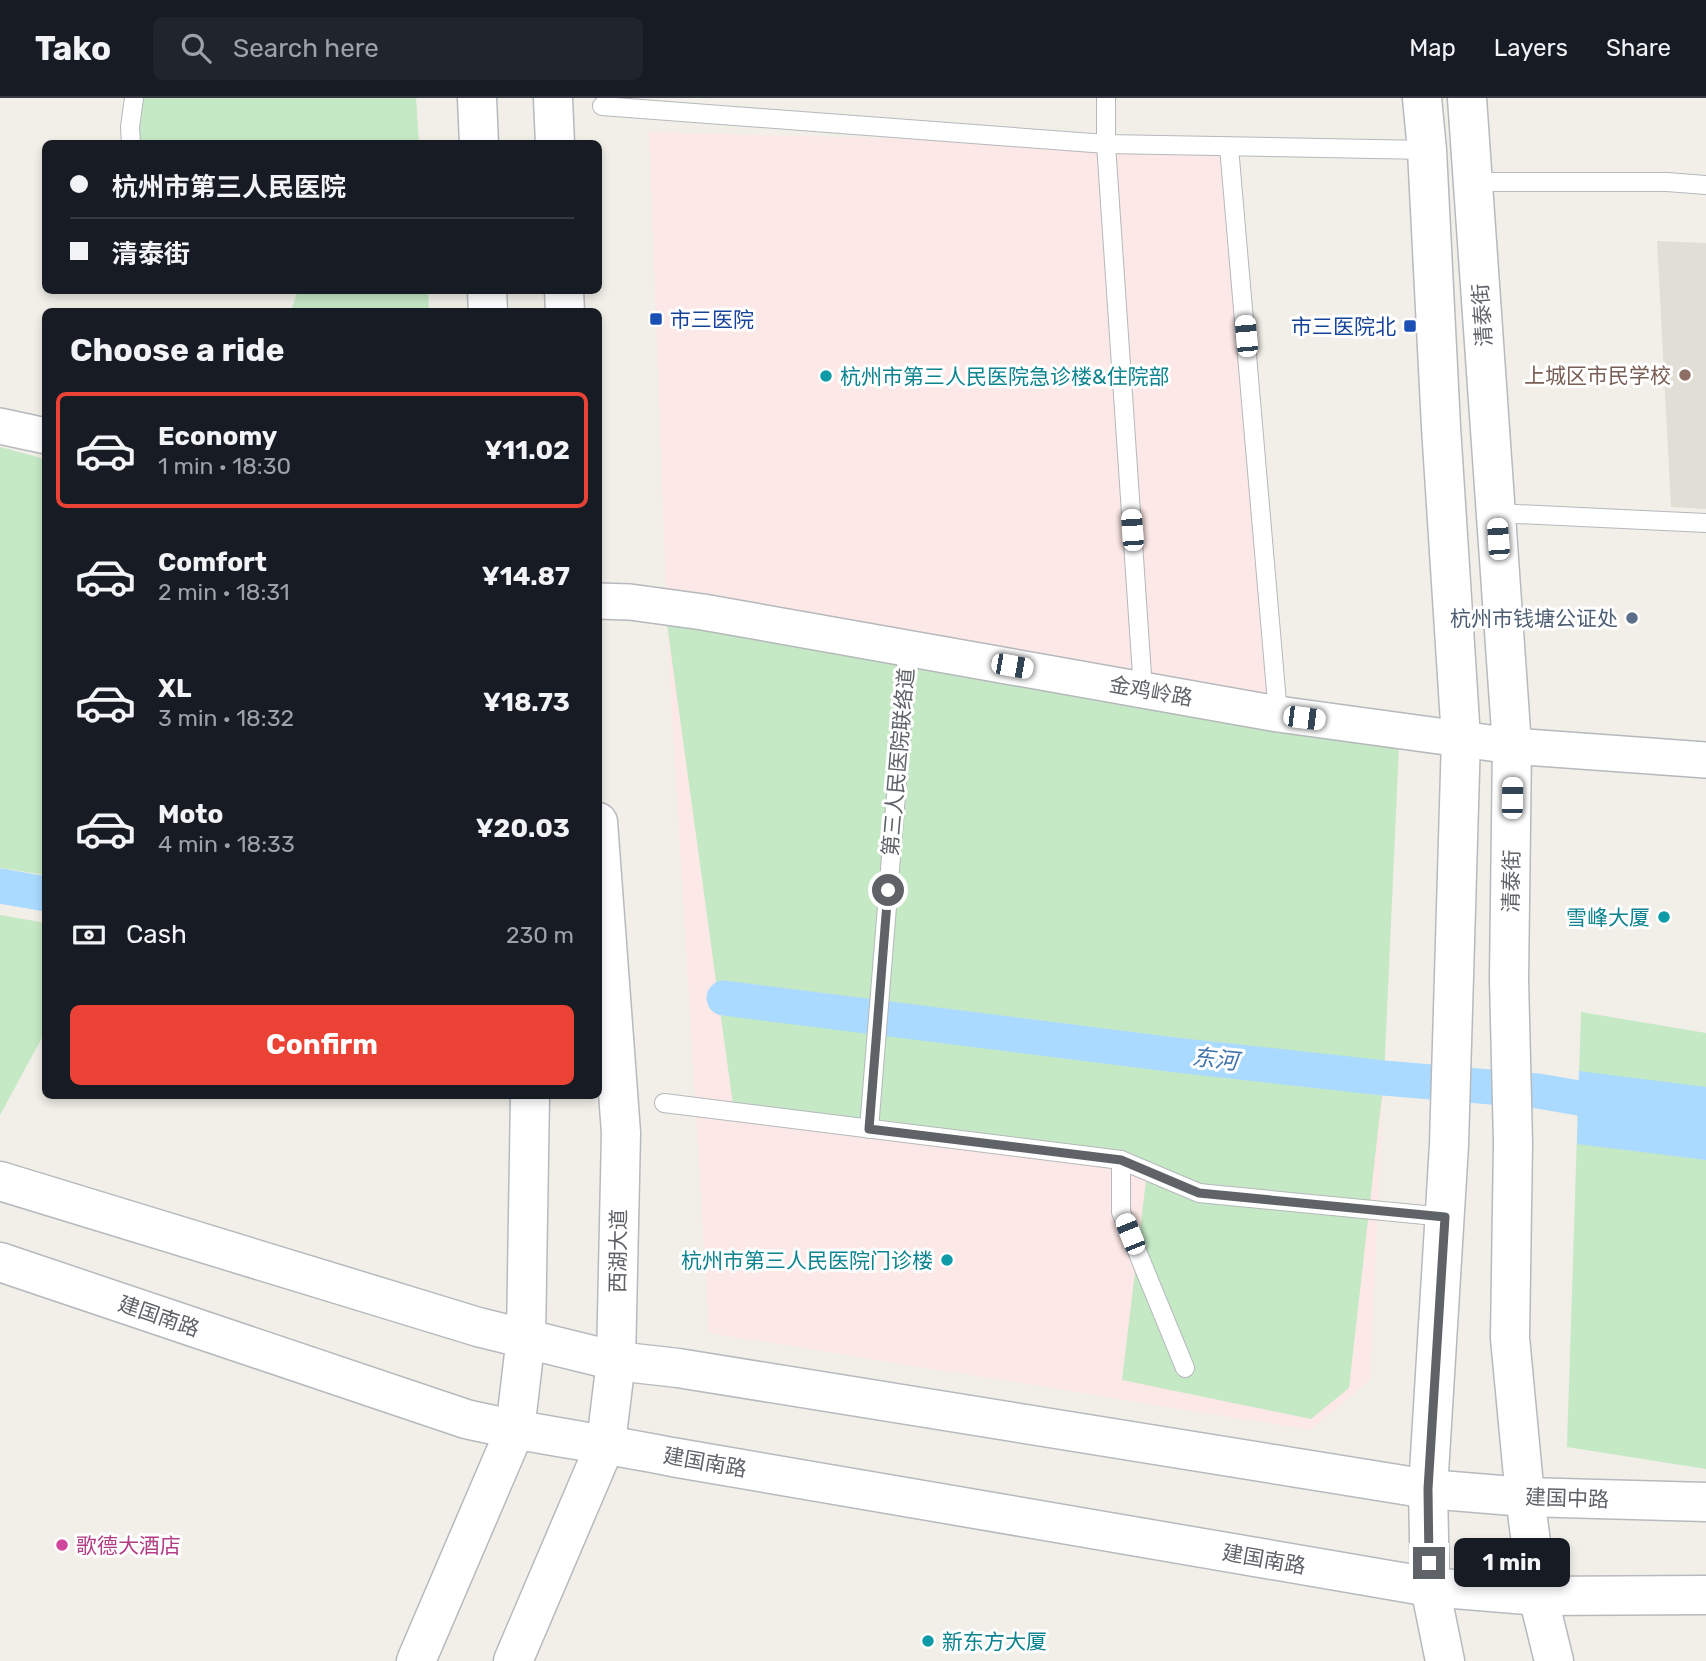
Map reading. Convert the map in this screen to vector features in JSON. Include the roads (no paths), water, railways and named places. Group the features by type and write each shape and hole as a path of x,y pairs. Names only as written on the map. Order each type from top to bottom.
{"main road":[{"path":"477,98 479,140"},
{"path":"553,98 555,140"},
{"path":"1422,98 1461,738 1449,1145 1428,1489 1430,1587 1445,1661"},
{"name":"清泰街","path":"1467,98 1512,746 1509,979 1513,1143 1510,1338 1525,1497 1538,1596 1554,1661"},
{"name":"西湖大道","path":"513,1661 606,1443 616,1362 621,1133 602,876"},
{"path":"416,1661 515,1430 526,1337 530,1099"},
{"path":"0,1181 478,1326 616,1362 691,1370 1428,1489"},
{"name":"建国南路","path":"0,1262 466,1419 515,1430 606,1443 1430,1587"},
{"name":"建国中路","path":"1428,1489 1525,1497 1706,1502"},
{"path":"1430,1587 1538,1596 1706,1595"}],"street":[{"path":"0,426 42,435"},
{"name":"金鸡岭路","path":"602,601 703,612 1278,714 1512,746 1706,760"}],"lane":[{"path":"131,140 134,98"},
{"path":"1106,98 1106,144 1143,690"},
{"path":"602,106 1106,144 1427,150"},
{"path":"1229,147 1278,714"},
{"path":"1473,182 1667,182 1706,185"},
{"path":"1496,513 1706,523"},
{"name":"第三人民医院联络道","path":"869,1129 908,647"},
{"path":"664,1103 1121,1160 1199,1193 1445,1217"},
{"path":"1121,1160 1121,1212 1185,1368"}],"water":[{"path":"1579,1071 1706,1087 1706,1160 1577,1144"}],"waterway":[{"name":"东河","path":"0,886 42,893"},
{"name":"东河","path":"724,998 1176,1055 1384,1078 1538,1091 1706,1120"}],"place":[{"name":"市三医院","path":"656,319"},
{"name":"市三医院北","path":"1410,326"},
{"name":"上城区市民学校","path":"1685,375"},
{"name":"杭州市第三人民医院急诊楼&住院部","path":"826,376"},
{"name":"杭州市钱塘公证处","path":"1632,618"},
{"name":"雪峰大厦","path":"1664,917"},
{"name":"杭州市第三人民医院门诊楼","path":"947,1260"},
{"name":"歌德大酒店","path":"62,1545"},
{"name":"新东方大厦","path":"928,1641"}]}
